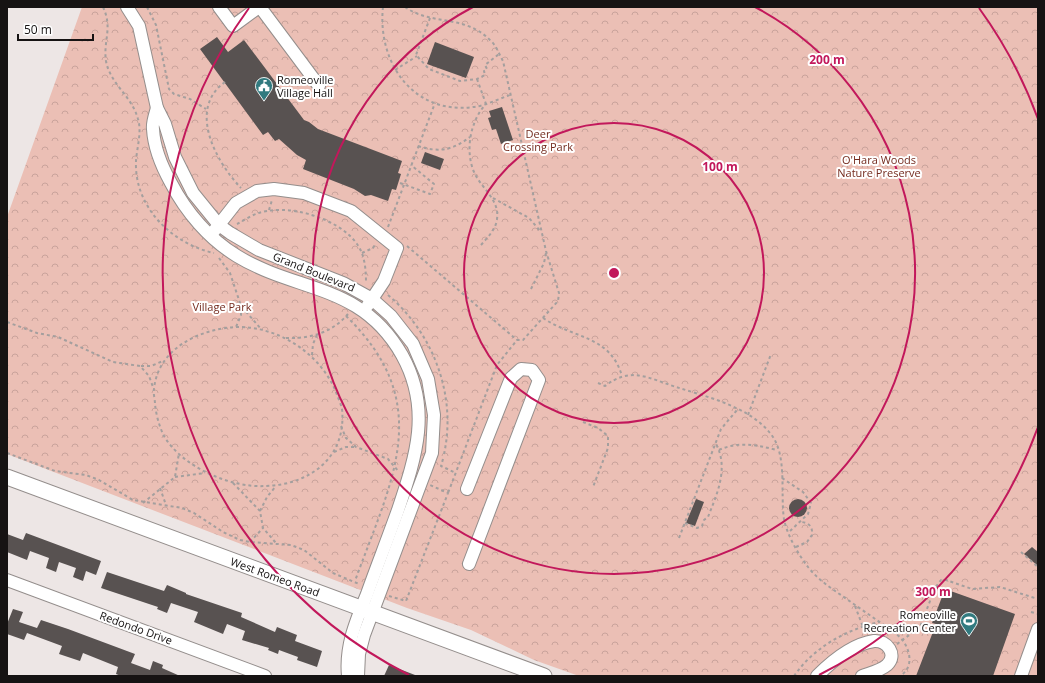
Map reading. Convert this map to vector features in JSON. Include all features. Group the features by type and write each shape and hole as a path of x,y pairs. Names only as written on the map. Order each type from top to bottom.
{"main road":[{"name":"West Romeo Road","path":"7,477 544,676"}],"street":[{"name":"Grand Boulevard","path":"127,7 139,26 157,108 165,124 174,158 193,193 219,225 230,233 259,250 343,283 367,296 391,316 413,344 428,379 434,415 432,453 381,593 367,610"},
{"path":"219,7 233,26 259,7 319,86"},
{"name":"Grand Boulevard","path":"157,108 152,129 160,163 177,195 198,224 211,236 218,249 266,270 340,297 359,308 387,333 402,355 412,379 417,402 419,430 416,454 409,478 369,588 367,610"},
{"path":"211,236 236,203 257,191 274,190 304,193 351,211 400,244 384,281 367,296 359,308"},
{"path":"467,489 511,378 521,369 532,370 539,380 469,564"},
{"name":"Redondo Drive","path":"7,580 265,676"},
{"path":"348,676 347,655 353,631 367,610"},
{"path":"358,676 359,654 364,635 367,610"},
{"path":"1021,676 1038,630"},
{"path":"817,676 840,657 861,646 874,641 883,642 891,651 891,657 888,664 862,676"}],"path":[{"path":"148,7 156,25 169,89 174,94 190,99 206,109"},
{"path":"383,7 382,35 390,61 395,70 417,94 435,103 464,108 486,104 510,95"},
{"path":"400,244 517,340 523,340 558,302 559,293 546,251 503,61 491,41 476,28 458,22 430,18 404,7"},
{"path":"430,18 416,55 429,69 460,81 477,79 485,75 484,71 487,69 485,65 499,54"},
{"path":"395,70 417,56"},
{"path":"477,79 486,104"},
{"path":"225,82 217,88 212,95 206,109 210,136 218,156 236,182 242,188 246,187"},
{"path":"392,232 388,228 435,103"},
{"path":"481,245 491,233 497,217 496,206 474,172 470,158 471,136 475,121 480,111 486,104"},
{"path":"418,146 436,150 451,149 471,136"},
{"path":"400,183 430,194 434,184 411,165"},
{"path":"492,198 529,218 542,232"},
{"path":"230,233 234,227 246,219 269,210 293,211 309,214 336,225 357,244 362,253 368,280 366,285 367,296"},
{"path":"531,289 544,262 546,251"},
{"path":"241,306 261,329"},
{"path":"286,338 303,339 317,335 359,308"},
{"path":"346,316 370,341 379,354 393,385 398,405 400,427 400,443 395,467 354,582"},
{"path":"543,318 565,331 596,342 606,348 619,366 622,376"},
{"path":"7,322 37,333 58,337 114,362 140,366 152,366 163,361 179,346 199,334 228,328 261,329 286,338 312,356 331,380 342,408 342,426 338,445 326,463 306,477 285,485 242,485 206,473 179,453 164,436 156,415 154,388 149,376 140,366"},
{"path":"312,356 313,344 317,335"},
{"path":"381,593 406,601 497,365 517,340"},
{"path":"748,415 771,354"},
{"path":"154,388 163,361"},
{"path":"598,383 605,386 622,376 639,375 713,400 737,410 748,415 770,433 777,450 782,478 784,518 796,547 809,568 817,577 903,640 909,653 910,664 901,676"},
{"path":"679,538 722,429 737,410"},
{"path":"583,422 604,432 608,436 609,442 593,487"},
{"path":"342,426 346,438 356,447"},
{"path":"719,450 729,445 741,443 777,450"},
{"path":"684,523 699,528 708,517 718,492 722,472 719,450 716,444"},
{"path":"332,453 346,447 356,447 388,459 402,475 409,478"},
{"path":"7,453 55,471 86,475 99,480 133,500 143,503 182,508 194,513 223,532 250,542 291,545 304,550 333,573 369,588"},
{"path":"175,477 179,453"},
{"path":"143,503 175,477 206,473"},
{"path":"782,478 803,492 810,500 811,504 808,514 789,532"},
{"path":"232,482 260,511 263,528 276,543"},
{"path":"422,482 448,493"},
{"path":"260,511 267,497 276,486"},
{"path":"160,488 166,505"},
{"path":"796,547 807,542 812,535 811,527 808,524 800,522"},
{"path":"250,542 263,528"},
{"path":"1021,552 1038,568"},
{"path":"903,640 920,626 935,588 941,580 946,580 972,589 1000,587 1038,599"},
{"path":"854,605 859,612 863,627"},
{"path":"1032,612 1038,614"},
{"path":"794,676 823,646 841,636 879,622"}],"green space":[{"path":"82,7 1038,7 1038,676 579,676 534,660 471,630 407,608 7,454 7,217"}],"building":[{"name":"Romeoville Village Hall","path":"217,37 228,52 244,40 304,120 318,129 402,161 398,173 401,174 396,190 392,189 388,201 371,195 365,196 354,189 303,169 306,160 297,155 279,139 275,141 268,132 263,135 200,49"},
{"path":"435,42 474,57 466,78 427,64"},
{"path":"502,107 513,140 501,144 496,129 492,130 488,118 491,117 489,111"},
{"path":"425,152 444,159 440,170 421,163"},
{"path":"696,499 704,502 695,526 686,523"},
{"path":"794,499 802,499 807,504 805,515 802,517 794,517 789,512 789,504"},
{"path":"26,533 101,561 96,575 86,571 83,581 73,577 76,568 59,562 56,572 46,568 49,558 30,551 27,560 7,552 7,534 23,540"},
{"path":"1032,547 1038,552 1038,566 1024,554"},
{"path":"107,572 164,591 167,585 186,594 242,613 241,617 275,632 277,627 297,635 295,641 322,651 317,667 297,660 298,657 279,650 278,654 268,650 269,648 242,640 245,631 227,624 223,634 194,622 198,612 171,603 167,613 157,609 158,607 101,588"},
{"name":"Romeoville Recreation Center","path":"945,589 1015,614 993,676 916,676 936,624 932,623"},
{"path":"13,609 23,612 19,622 37,628 41,620 68,629 135,654 131,663 150,670 153,661 163,665 162,668 180,676 121,676 116,674 118,667 83,653 80,661 59,654 62,646 27,633 24,640 7,634 7,624"},
{"path":"389,665 415,675 415,676 384,676"}],"place":[{"name":"Romeoville Village Hall","path":"264,101"},
{"name":"Romeoville Recreation Center","path":"969,636"}],"park label":[{"name":"Deer Crossing Park","path":"538,140"},
{"name":"O'Hara Woods Nature Preserve","path":"879,166"},
{"name":"Village Park","path":"222,307"}]}
